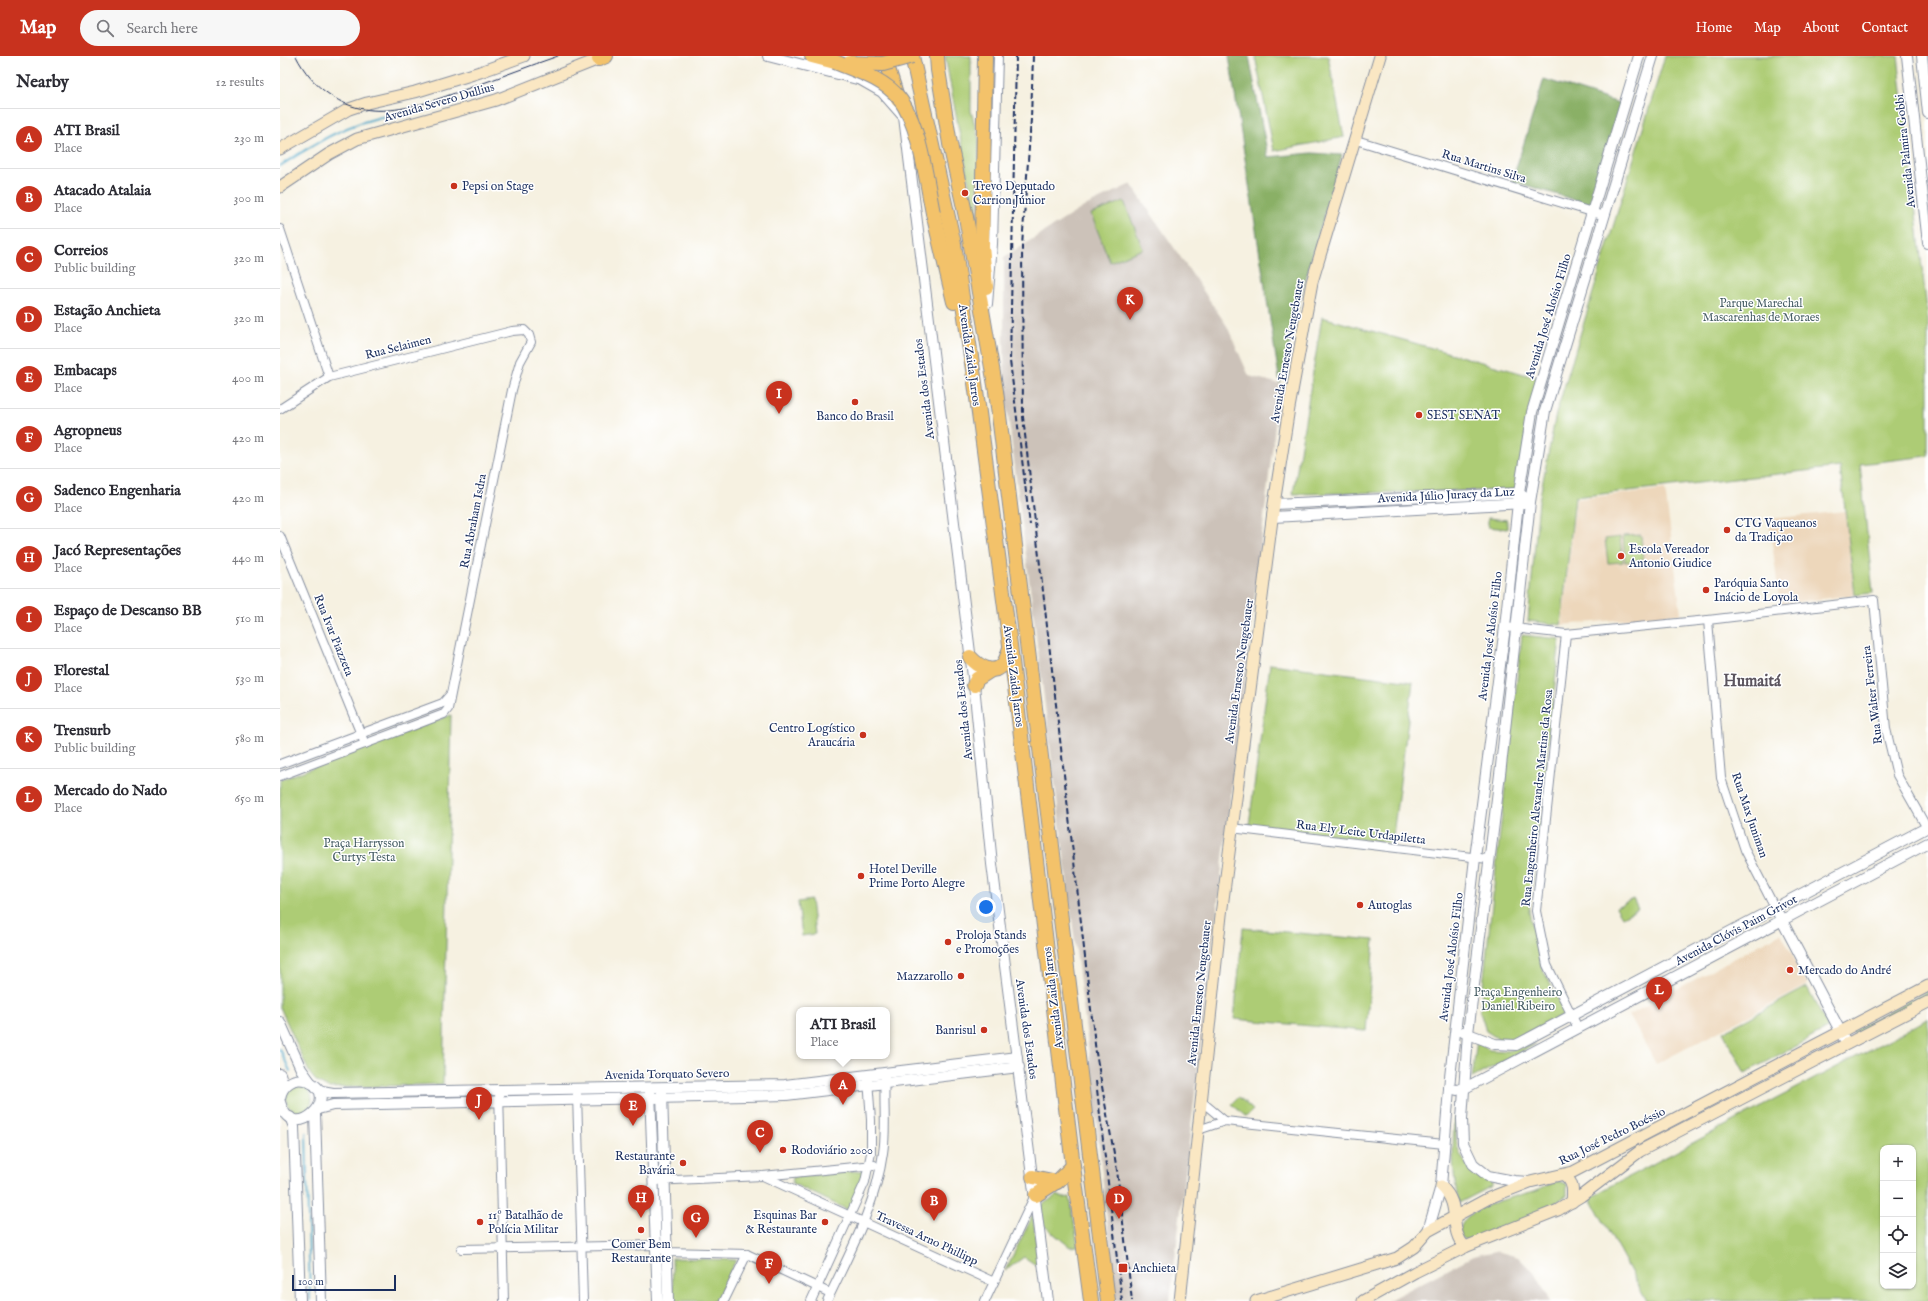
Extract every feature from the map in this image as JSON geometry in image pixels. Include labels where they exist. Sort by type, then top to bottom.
[{"type":"highway","points":[[812,56],[836,62],[868,65],[883,64],[912,56]]},
{"type":"highway","points":[[884,56],[904,117]]},
{"type":"highway","points":[[892,56],[901,86],[904,117]]},
{"type":"highway","name":"Avenida Zaida Jarros","points":[[912,56],[954,244],[975,383],[1010,645],[1073,1166],[1091,1301]]},
{"type":"highway","name":"Avenida Zaida Jarros","points":[[937,56],[950,144],[966,218],[996,391],[1108,1301]]},
{"type":"highway","points":[[985,56],[982,247],[996,391]]},
{"type":"highway","points":[[836,62],[877,81],[899,98],[912,123],[975,383]]},
{"type":"highway","points":[[974,685],[977,679],[1003,664],[1010,645]]},
{"type":"highway","points":[[970,657],[976,663],[991,670]]},
{"type":"highway","points":[[1036,1195],[1057,1182],[1073,1166]]},
{"type":"highway","points":[[1033,1176],[1057,1182]]},
{"type":"main road","name":"Avenida Severo Dullius","points":[[280,149],[319,125],[349,109],[422,90],[480,72],[524,56]]},
{"type":"main road","name":"Avenida Ernesto Neugebauer","points":[[1180,1301],[1231,828],[1272,517],[1289,408],[1312,282],[1356,140],[1380,56]]},
{"type":"main road","name":"Avenida Severo Dullius","points":[[280,187],[329,154],[357,139],[496,100],[606,57]]},
{"type":"main road","name":"Rua José Pedro Boéssio","points":[[1256,1301],[1397,1258],[1414,1247],[1428,1231],[1455,1215],[1501,1192],[1530,1182],[1568,1174],[1928,986]]},
{"type":"main road","name":"Rua José Pedro Boéssio","points":[[1363,1301],[1415,1272],[1465,1248],[1558,1210],[1591,1189],[1640,1151],[1928,1002]]},
{"type":"main road","points":[[1568,1174],[1579,1184],[1591,1189]]},
{"type":"main road","points":[[1568,1174],[1568,1178],[1573,1187],[1572,1202]]},
{"type":"main road","points":[[1440,1186],[1448,1193],[1452,1200],[1457,1235],[1465,1248]]},
{"type":"street","points":[[768,56],[861,80],[882,92],[904,117]]},
{"type":"street","points":[[988,304],[993,244],[998,56]]},
{"type":"street","name":"Avenida José Aloísio Filho","points":[[1428,1231],[1440,1186],[1449,1088],[1475,858],[1505,627],[1519,493],[1532,412],[1639,56]]},
{"type":"street","name":"Avenida José Aloísio Filho","points":[[1530,1182],[1488,1176],[1473,1164],[1463,1143],[1462,1119],[1468,1032],[1517,628],[1530,502],[1545,411],[1653,56]]},
{"type":"street","name":"Avenida Palmira Gobbi","points":[[1908,56],[1928,243]]},
{"type":"street","points":[[1922,56],[1928,113]]},
{"type":"street","name":"Avenida dos Estados","points":[[904,117],[974,685],[992,864],[1036,1195],[1048,1301]]},
{"type":"street","name":"Rua Martins Silva","points":[[1356,140],[1605,216]]},
{"type":"street","points":[[280,229],[329,377]]},
{"type":"street","name":"Rua Selaimen","points":[[280,409],[329,377],[512,331],[524,330],[529,335]]},
{"type":"street","name":"Rua Abraham Isdra","points":[[365,744],[444,714],[448,709],[512,390],[520,362],[531,342],[529,335]]},
{"type":"street","name":"Avenida Júlio Juracy da Luz","points":[[1274,504],[1519,493],[1530,502]]},
{"type":"street","name":"Avenida Júlio Juracy da Luz","points":[[1272,517],[1518,505],[1530,502]]},
{"type":"street","name":"Rua Ivar Piazzeta","points":[[280,536],[365,744]]},
{"type":"street","name":"Rua Walter Ferreira","points":[[1708,620],[1874,600],[1886,729],[1897,775],[1927,828]]},
{"type":"street","points":[[1505,627],[1566,634],[1708,620]]},
{"type":"street","name":"Rua Max Juniman","points":[[1708,620],[1721,778],[1745,850],[1847,1044]]},
{"type":"street","name":"Rua Engenheiro Alexandre Martins da Rosa","points":[[1566,634],[1536,911],[1547,965],[1578,1028]]},
{"type":"street","points":[[280,764],[443,702],[451,694]]},
{"type":"street","points":[[280,776],[365,744]]},
{"type":"street","name":"Rua Ely Leite Urdapiletta","points":[[1231,828],[1488,859]]},
{"type":"street","name":"Avenida Clóvis Paim Grivot","points":[[1456,1031],[1468,1032],[1495,1044],[1516,1045],[1927,828]]},
{"type":"street","name":"Avenida Clóvis Paim Grivot","points":[[1449,1088],[1457,1090],[1465,1088],[1928,843]]},
{"type":"street","points":[[280,1022],[301,1069],[313,1085],[320,1098],[317,1111],[321,1301]]},
{"type":"street","name":"Avenida Torquato Severo","points":[[283,1110],[304,1120],[317,1111],[333,1104],[578,1099],[662,1092],[727,1091],[785,1085],[868,1080],[1018,1062]]},
{"type":"street","points":[[280,1074],[282,1092]]},
{"type":"street","points":[[461,1249],[655,1245],[667,1252],[747,1254],[817,1288],[829,1297],[863,1221],[877,1184],[881,1166],[886,1118],[885,1078]]},
{"type":"street","name":"Avenida Torquato Severo","points":[[282,1092],[289,1083],[300,1080],[313,1085],[322,1091],[333,1093],[577,1089],[650,1093]]},
{"type":"street","points":[[811,1301],[865,1182],[870,1165],[871,1120],[868,1080]]},
{"type":"street","points":[[577,1089],[583,1301]]},
{"type":"street","points":[[499,1090],[504,1301]]},
{"type":"street","points":[[658,1301],[655,1245],[662,1092]]},
{"type":"street","points":[[650,1093],[658,1181],[667,1252],[668,1301]]},
{"type":"street","points":[[1201,1101],[1225,1120]]},
{"type":"street","points":[[283,1110],[294,1127],[300,1301]]},
{"type":"street","points":[[1198,1130],[1225,1120],[1444,1144]]},
{"type":"street","points":[[658,1181],[763,1176],[870,1165],[881,1166]]},
{"type":"street","name":"Travessa Arno Phillipp","points":[[763,1176],[994,1282]]},
{"type":"street","points":[[985,1301],[1036,1195]]},
{"type":"street","points":[[724,1301],[747,1254]]},
{"type":"shaded area","points":[[1131,184],[1227,326],[1249,376],[1280,384],[1170,1301],[1116,1301],[1089,1053],[1005,390],[1004,257],[1087,205]]},
{"type":"shaded area","name":"Escola Vereador Antonio Giudice","points":[[1665,489],[1681,614],[1562,625],[1576,499]]},
{"type":"shaded area","points":[[1845,511],[1854,595],[1780,604],[1769,519]]},
{"type":"shaded area","points":[[1781,933],[1808,985],[1656,1064],[1629,1015]]},
{"type":"shaded area","points":[[1496,1251],[1518,1257],[1537,1276],[1550,1301],[1387,1301],[1473,1256]]},
{"type":"green space","points":[[945,56],[971,56],[971,111],[979,140],[977,226]]},
{"type":"green space","points":[[1229,56],[1249,56],[1268,157],[1312,153],[1342,155],[1303,288],[1280,384]]},
{"type":"green space","points":[[1255,56],[1328,56],[1344,137],[1274,151]]},
{"type":"green space","name":"Parque Marechal Mascarenhas de Moraes","points":[[1665,56],[1898,56],[1928,319],[1928,456],[1860,464],[1873,593],[1855,595],[1840,467],[1575,497],[1561,625],[1528,621],[1539,501],[1556,414]]},
{"type":"green space","points":[[1544,79],[1622,104],[1592,205],[1512,181]]},
{"type":"green space","points":[[1124,201],[1143,249],[1110,262],[1091,214]]},
{"type":"green space","name":"SEST SENAT","points":[[1322,317],[1538,378],[1516,490],[1293,494]]},
{"type":"green space","points":[[1488,518],[1507,520],[1507,529],[1488,527]]},
{"type":"green space","points":[[1641,535],[1643,560],[1625,562],[1623,536]]},
{"type":"green space","points":[[1620,537],[1623,562],[1608,563],[1605,539]]},
{"type":"green space","name":"Praça Engenheiro Daniel Ribeiro","points":[[1522,635],[1560,639],[1529,912],[1542,968],[1566,1014],[1517,1039],[1500,1040],[1486,1031],[1480,1012]]},
{"type":"green space","points":[[1270,664],[1413,682],[1392,843],[1249,825]]},
{"type":"green space","name":"Praça Harrysson Curtys Testa","points":[[451,715],[443,1084],[328,1088],[317,1082],[310,1074],[280,1007],[280,780]]},
{"type":"green space","points":[[1633,899],[1638,909],[1622,917],[1616,907]]},
{"type":"green space","points":[[811,900],[815,934],[802,936],[798,902]]},
{"type":"green space","points":[[1243,928],[1374,940],[1366,1031],[1234,1019]]},
{"type":"green space","points":[[1807,987],[1829,1028],[1745,1073],[1723,1032]]},
{"type":"green space","points":[[1928,991],[1928,999],[1856,1037],[1852,1031]]},
{"type":"green space","points":[[1928,1019],[1928,1301],[1647,1301],[1590,1197]]},
{"type":"green space","points":[[1477,1040],[1489,1050],[1508,1051],[1536,1044],[1472,1078]]},
{"type":"green space","points":[[299,1086],[308,1090],[312,1099],[308,1108],[299,1112],[290,1108],[286,1099],[290,1090]]},
{"type":"green space","points":[[1239,1097],[1253,1110],[1246,1117],[1232,1104]]},
{"type":"green space","points":[[1458,1097],[1459,1106],[1456,1135],[1459,1151],[1462,1158],[1472,1170],[1485,1180],[1492,1183],[1492,1186],[1459,1203],[1453,1164],[1456,1098]]},
{"type":"green space","points":[[867,1170],[850,1211],[792,1183],[793,1177]]},
{"type":"green space","points":[[1559,1181],[1567,1184],[1567,1195],[1544,1210],[1468,1241],[1460,1236],[1460,1228],[1467,1217],[1484,1207],[1534,1191]]},
{"type":"green space","points":[[1057,1195],[1064,1198],[1070,1197],[1078,1246],[1070,1247],[1042,1224],[1040,1206]]},
{"type":"green space","points":[[1033,1215],[1039,1267],[1024,1257],[1005,1271]]},
{"type":"green space","points":[[672,1258],[736,1260],[716,1301],[673,1301]]},
{"type":"waterway","points":[[280,166],[320,141],[346,128],[391,115]]},
{"type":"waterway","points":[[280,1049],[290,1071]]},
{"type":"waterway","points":[[306,1133],[310,1301]]},
{"type":"tram line","points":[[296,56],[310,78],[330,95],[347,104],[364,109],[382,110],[400,109],[418,105],[558,56]]},
{"type":"railway","points":[[1016,56],[1010,361],[1030,525]]},
{"type":"railway","points":[[1033,56],[1031,119],[1022,246],[1023,417],[1096,1053],[1117,1170],[1132,1301]]},
{"type":"railway","points":[[1096,1081],[1122,1301]]},
{"type":"place","name":"Pepsi on Stage","points":[[454,186]]},
{"type":"place","name":"Trevo Deputado Carrion Júnior","points":[[965,193]]},
{"type":"place","name":"Trensurb","points":[[1130,320]]},
{"type":"place","name":"Banco do Brasil","points":[[855,402]]},
{"type":"place","name":"Espaço de Descanso BB","points":[[779,414]]},
{"type":"place","name":"SEST SENAT","points":[[1419,415]]},
{"type":"place","name":"CTG Vaqueanos da Tradiçao","points":[[1727,530]]},
{"type":"place","name":"Escola Vereador Antonio Giudice","points":[[1621,556]]},
{"type":"place","name":"Paróquia Santo Inácio de Loyola","points":[[1706,590]]},
{"type":"place","name":"Centro Logístico Araucária","points":[[863,735]]},
{"type":"place","name":"Hotel Deville Prime Porto Alegre","points":[[861,876]]},
{"type":"place","name":"Autoglas","points":[[1360,905]]},
{"type":"place","name":"Proloja Stands e Promoções","points":[[948,942]]},
{"type":"place","name":"Mercado do André","points":[[1790,970]]},
{"type":"place","name":"Mazzarollo","points":[[961,976]]},
{"type":"place","name":"Mercado do Nado","points":[[1659,1010]]},
{"type":"place","name":"Banrisul","points":[[984,1030]]},
{"type":"place","name":"ATI Brasil","points":[[843,1105]]},
{"type":"place","name":"Florestal","points":[[479,1120]]},
{"type":"place","name":"Embacaps","points":[[633,1126]]},
{"type":"place","name":"Rodoviário 2000","points":[[783,1150]]},
{"type":"place","name":"Correios","points":[[760,1153]]},
{"type":"place","name":"Restaurante Bavária","points":[[683,1163]]},
{"type":"place","name":"Jacó Representações","points":[[641,1218]]},
{"type":"place","name":"Estação Anchieta","points":[[1119,1219]]},
{"type":"place","name":"Atacado Atalaia","points":[[934,1221]]},
{"type":"place","name":"11º Batalhão de Polícia Militar","points":[[480,1222]]},
{"type":"place","name":"Esquinas Bar & Restaurante","points":[[825,1222]]},
{"type":"place","name":"Comer Bem Restaurante","points":[[641,1230]]},
{"type":"place","name":"Sadenco Engenharia","points":[[696,1238]]},
{"type":"place","name":"Anchieta","points":[[1123,1268]]},
{"type":"place","name":"Agropneus","points":[[769,1284]]},
{"type":"district","name":"Humaitá","points":[[1752,680]]}]
